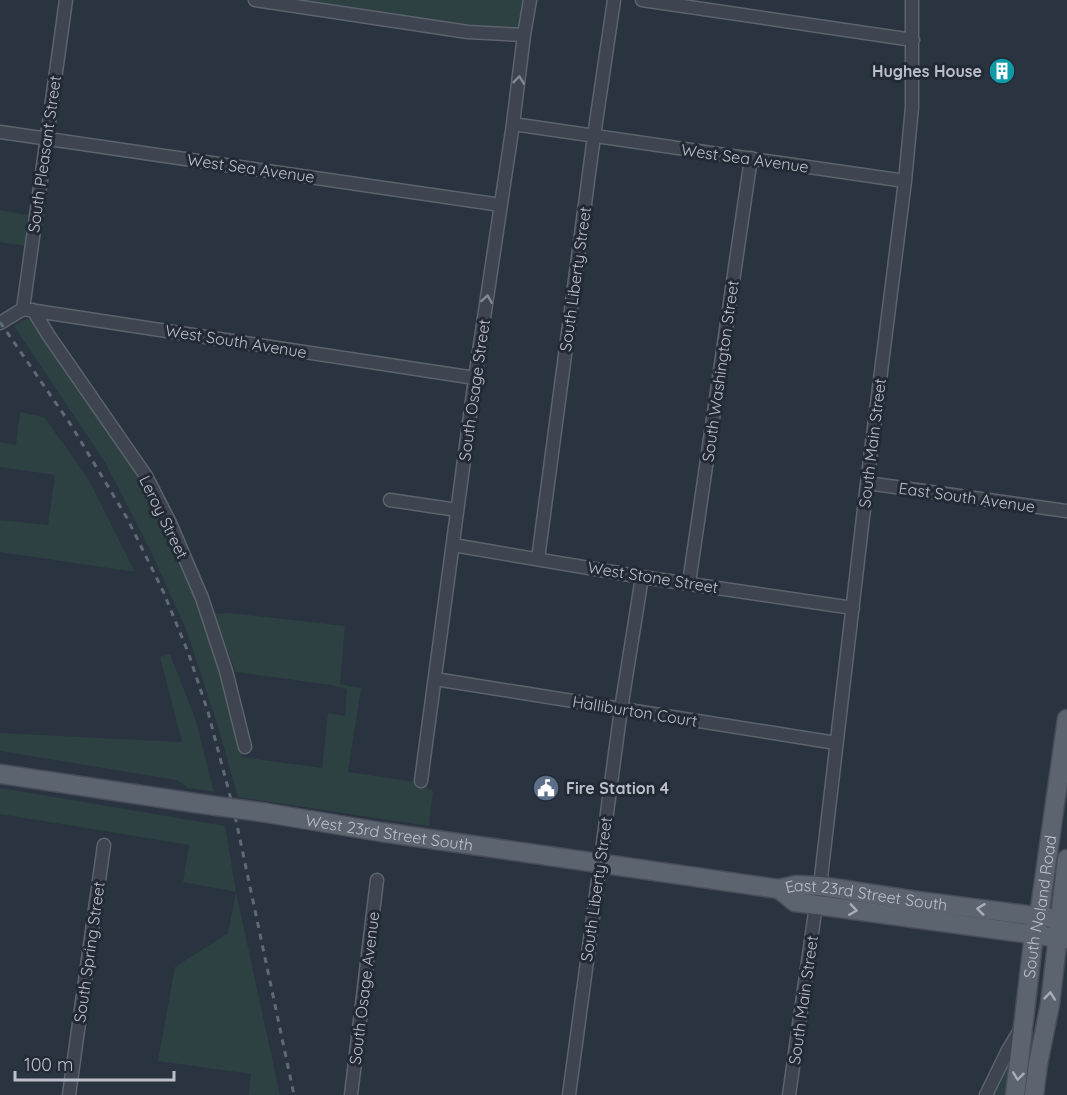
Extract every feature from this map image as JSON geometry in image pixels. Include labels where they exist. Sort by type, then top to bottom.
[{"type":"main road","name":"South Noland Road","points":[[1016,1095],[1034,934],[1039,916],[1067,719]]},
{"type":"main road","name":"West 23rd Street South","points":[[0,774],[779,889]]},
{"type":"main road","name":"South Noland Road","points":[[1034,1095],[1063,929],[1067,859]]},
{"type":"main road","name":"East 23rd Street South","points":[[779,889],[796,885],[819,886],[1039,916],[1063,929]]},
{"type":"main road","name":"East 23rd Street South","points":[[779,889],[795,902],[1034,934],[1063,929]]},
{"type":"street","name":"South Pleasant Street","points":[[28,310],[46,139],[66,0]]},
{"type":"street","points":[[255,0],[468,32],[524,35]]},
{"type":"street","name":"South Osage Street","points":[[421,782],[475,378],[530,0]]},
{"type":"street","name":"South Liberty Street","points":[[538,559],[614,0]]},
{"type":"street","points":[[642,0],[913,40]]},
{"type":"street","name":"South Main Street","points":[[819,886],[905,181],[912,107],[912,0]]},
{"type":"street","name":"West Sea Avenue","points":[[513,124],[905,181]]},
{"type":"street","name":"West Sea Avenue","points":[[0,132],[501,205]]},
{"type":"street","name":"South Washington Street","points":[[689,583],[752,158]]},
{"type":"street","points":[[0,323],[28,310]]},
{"type":"street","name":"West South Avenue","points":[[28,310],[475,378]]},
{"type":"street","name":"Leroy Street","points":[[28,310],[49,336],[146,476],[170,523],[202,598],[226,671],[245,747]]},
{"type":"street","name":"East South Avenue","points":[[867,483],[1067,512]]},
{"type":"street","points":[[390,500],[457,510]]},
{"type":"street","name":"West Stone Street","points":[[453,543],[459,546],[642,577],[853,608]]},
{"type":"street","name":"South Liberty Street","points":[[569,1095],[621,708],[642,577]]},
{"type":"street","name":"Halliburton Court","points":[[435,679],[836,743]]},
{"type":"street","name":"South Spring Street","points":[[69,1095],[104,845]]},
{"type":"street","name":"South Osage Avenue","points":[[351,1095],[377,880]]},
{"type":"street","name":"South Main Street","points":[[789,1095],[816,904]]},
{"type":"street","points":[[986,1095],[1011,1044],[1024,1024]]},
{"type":"shaded area","points":[[255,0],[530,0],[524,35]]},
{"type":"shaded area","points":[[0,210],[28,215],[25,246],[0,242]]},
{"type":"shaded area","points":[[26,319],[34,319],[137,474],[162,519],[188,580],[215,656],[242,757],[322,768],[328,713],[345,716],[347,689],[236,672],[213,614],[230,613],[345,626],[340,684],[361,688],[348,772],[416,782],[433,791],[429,826],[238,797],[217,723],[186,629],[148,546],[106,464],[14,326]]},
{"type":"shaded area","points":[[20,412],[44,417],[87,477],[135,572],[0,552],[0,520],[48,525],[55,475],[0,467],[0,442],[16,445]]},
{"type":"shaded area","points":[[170,654],[196,721],[214,792],[188,788],[177,780],[0,751],[0,733],[182,742],[160,657]]},
{"type":"shaded area","points":[[0,788],[225,826],[236,892],[183,882],[189,845],[0,814]]},
{"type":"shaded area","points":[[236,892],[280,1095],[249,1095],[251,1074],[158,1061],[175,967],[228,933]]},
{"type":"shaded area","points":[[1009,1057],[1013,1059],[1009,1095],[994,1095],[1001,1083]]},
{"type":"railway","points":[[0,322],[71,425],[127,518],[163,591],[188,652],[208,712],[234,811],[294,1095]]},
{"type":"place","name":"Hughes House","points":[[1002,71]]},
{"type":"place","name":"Fire Station 4","points":[[546,788]]}]
